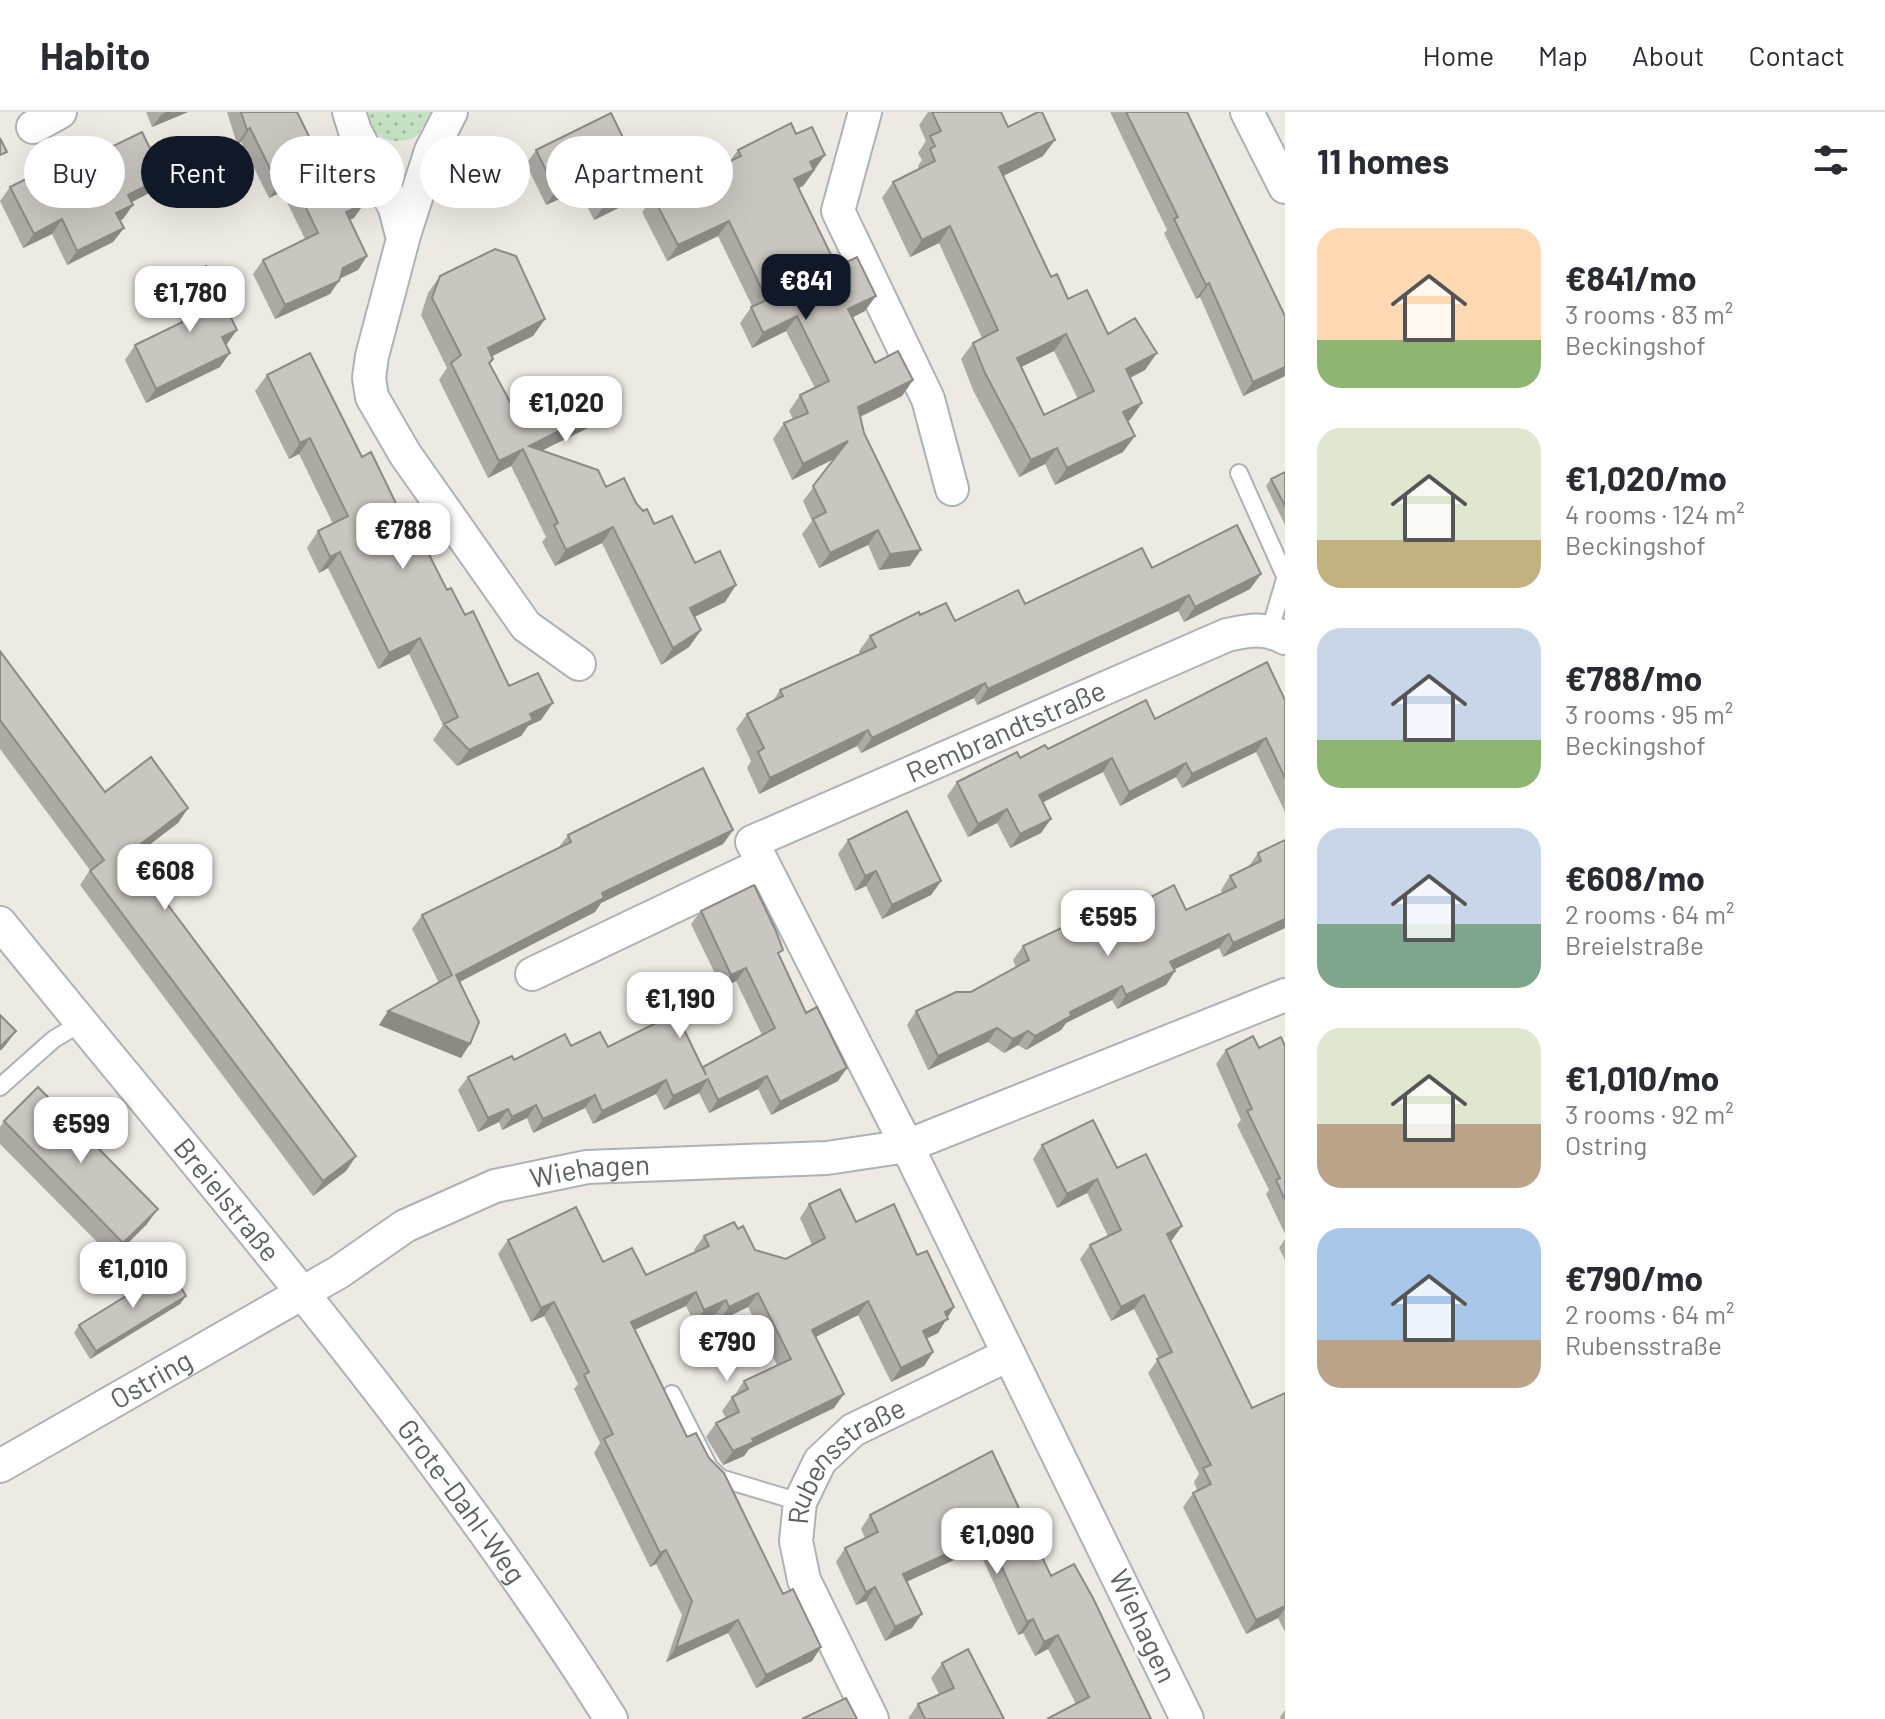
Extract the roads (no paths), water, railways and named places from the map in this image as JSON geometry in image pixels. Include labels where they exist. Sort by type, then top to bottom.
[{"type":"street","points":[[349,112],[355,131],[395,208],[403,239]]},
{"type":"street","points":[[451,112],[420,179],[403,239],[372,356],[369,378],[372,397],[405,454],[526,626],[579,664]]},
{"type":"street","points":[[865,112],[838,211],[928,399],[952,489]]},
{"type":"street","points":[[1247,112],[1281,167]]},
{"type":"street","name":"Rembrandtstraße","points":[[763,864],[752,842],[1227,635],[1253,629],[1277,634]]},
{"type":"street","points":[[532,974],[763,864],[907,1146]]},
{"type":"street","name":"Breielstraße","points":[[0,923],[301,1293]]},
{"type":"street","name":"Wiehagen","points":[[301,1293],[339,1272],[405,1226],[446,1205],[495,1186],[587,1167],[827,1158],[907,1146],[1285,995]]},
{"type":"street","name":"Wiehagen","points":[[907,1146],[1187,1719]]},
{"type":"street","name":"Ostring","points":[[0,1466],[301,1293]]},
{"type":"street","name":"Grote-Dahl-Weg","points":[[301,1293],[533,1601],[611,1719]]},
{"type":"street","name":"Rubensstraße","points":[[872,1719],[804,1580],[796,1541],[800,1502],[820,1461],[853,1430],[1008,1355]]},
{"type":"lane","points":[[1239,473],[1285,577],[1277,634]]},
{"type":"lane","points":[[0,1087],[54,1039],[81,1023]]},
{"type":"lane","points":[[672,1394],[709,1467],[720,1478],[800,1502]]}]
